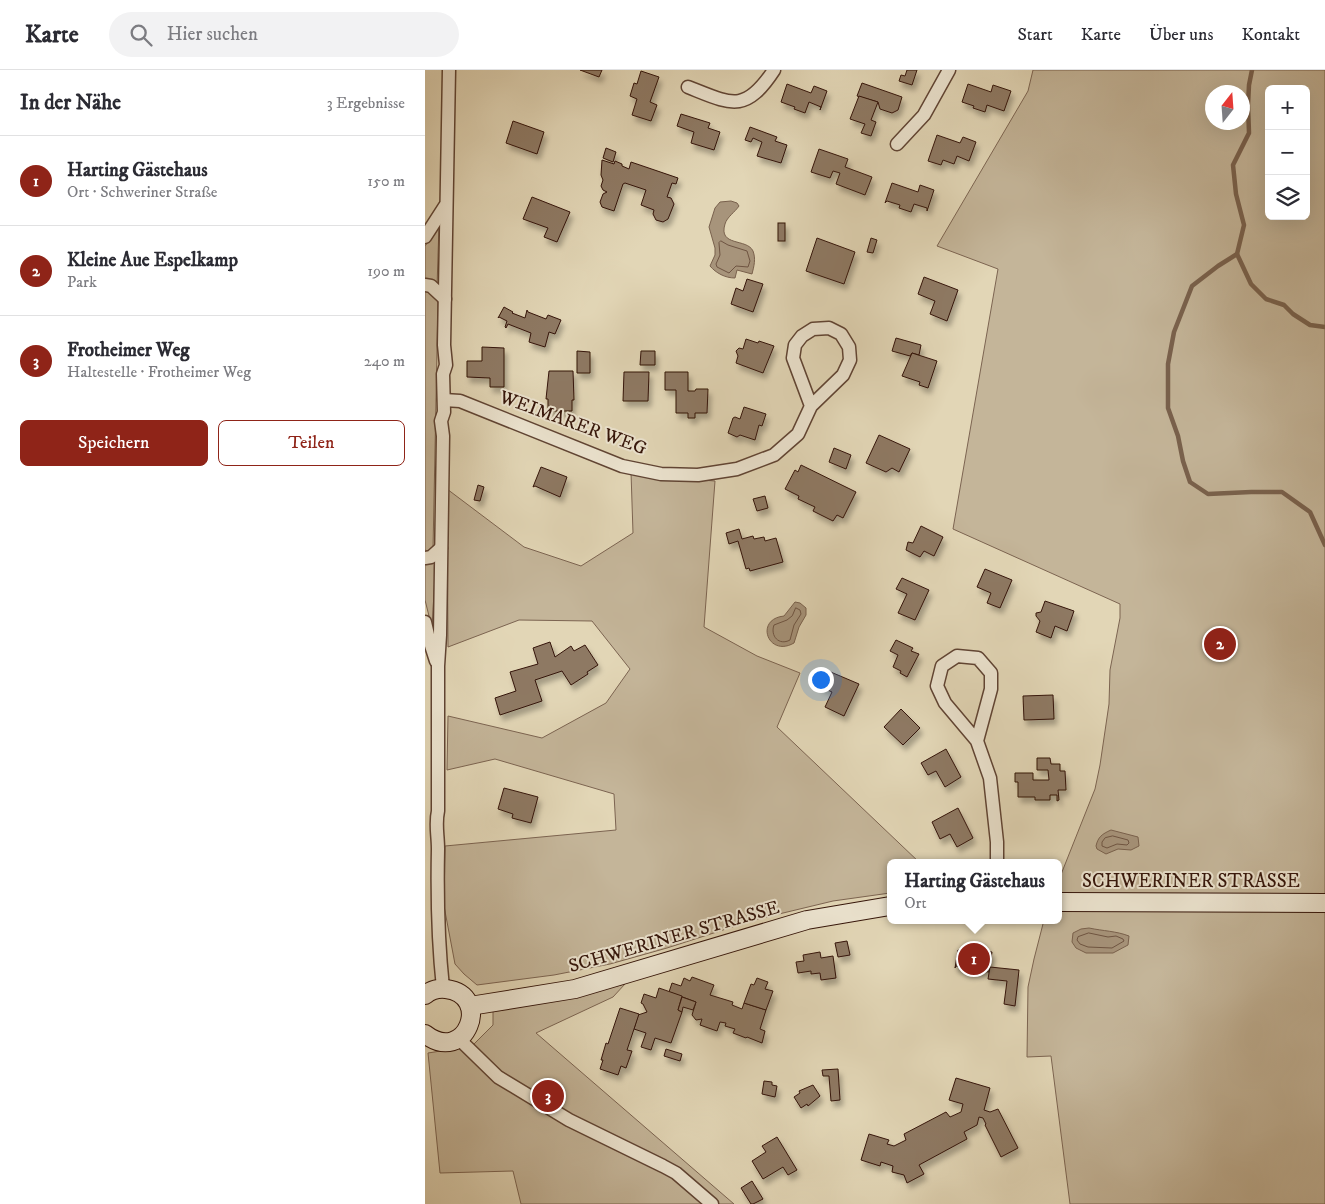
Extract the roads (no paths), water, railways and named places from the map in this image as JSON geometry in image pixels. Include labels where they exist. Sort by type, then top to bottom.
[{"type":"street","points":[[443,988],[437,924],[438,845],[435,830],[438,811],[438,666],[443,436],[441,421],[444,412],[443,374],[446,356],[444,344],[445,206],[449,70]]},
{"type":"street","points":[[688,87],[726,102],[738,102],[749,97],[763,86],[774,70]]},
{"type":"street","points":[[897,144],[924,114],[949,70]]},
{"type":"street","points":[[425,237],[445,206]]},
{"type":"street","points":[[425,285],[431,286],[445,299]]},
{"type":"street","name":"WEIMARER WEG","points":[[444,400],[460,401],[622,466],[661,474],[698,475],[737,469],[774,455],[798,434],[811,406],[843,375],[850,360],[849,347],[841,334],[829,328],[813,329],[802,336],[795,345],[793,358],[811,406]]},
{"type":"street","points":[[425,558],[431,557],[441,548]]},
{"type":"street","points":[[425,622],[438,666]]},
{"type":"street","points":[[977,741],[991,689],[991,673],[978,658],[957,656],[942,666],[937,686],[945,703],[977,741],[990,778],[997,859]]},
{"type":"street","name":"SCHWERINER STRASSE","points":[[1062,902],[1325,903]]},
{"type":"street","name":"SCHWERINER STRASSE","points":[[470,1006],[575,989],[807,920],[887,907]]},
{"type":"street","points":[[425,995],[433,990],[443,988],[459,993],[470,1006],[471,1018],[468,1030],[459,1039],[446,1043],[433,1040],[425,1034]]},
{"type":"street","points":[[459,1039],[498,1077],[569,1120],[676,1173],[712,1204]]},
{"type":"water","points":[[731,201],[739,206],[726,221],[724,231],[726,236],[750,247],[754,257],[752,274],[737,270],[735,278],[721,275],[710,266],[715,255],[715,248],[709,227],[715,208],[720,202]]},
{"type":"water","points":[[795,602],[800,603],[806,608],[806,615],[799,627],[794,643],[777,646],[771,642],[768,636],[769,624],[775,619],[784,616]]},
{"type":"water","points":[[1111,830],[1138,837],[1139,846],[1131,850],[1118,849],[1106,854],[1097,849],[1096,846],[1099,838]]},
{"type":"water","points":[[1089,928],[1129,936],[1128,945],[1113,953],[1086,953],[1076,948],[1072,942],[1073,933]]},
{"type":"waterway","points":[[1252,70],[1248,105],[1249,133],[1233,165],[1236,194],[1244,225],[1237,254],[1192,286],[1174,332],[1168,364],[1168,408],[1178,436],[1190,482],[1208,494],[1282,492],[1310,512],[1325,545]]},
{"type":"waterway","points":[[1237,254],[1251,284],[1266,299],[1284,305],[1293,314],[1310,325],[1325,327]]},
{"type":"place","name":"Kleine Aue Espelkamp","points":[[1220,644]]},
{"type":"place","name":"Harting Gästehaus","points":[[974,959]]},
{"type":"place","name":"Frotheimer Weg","points":[[548,1096]]}]
